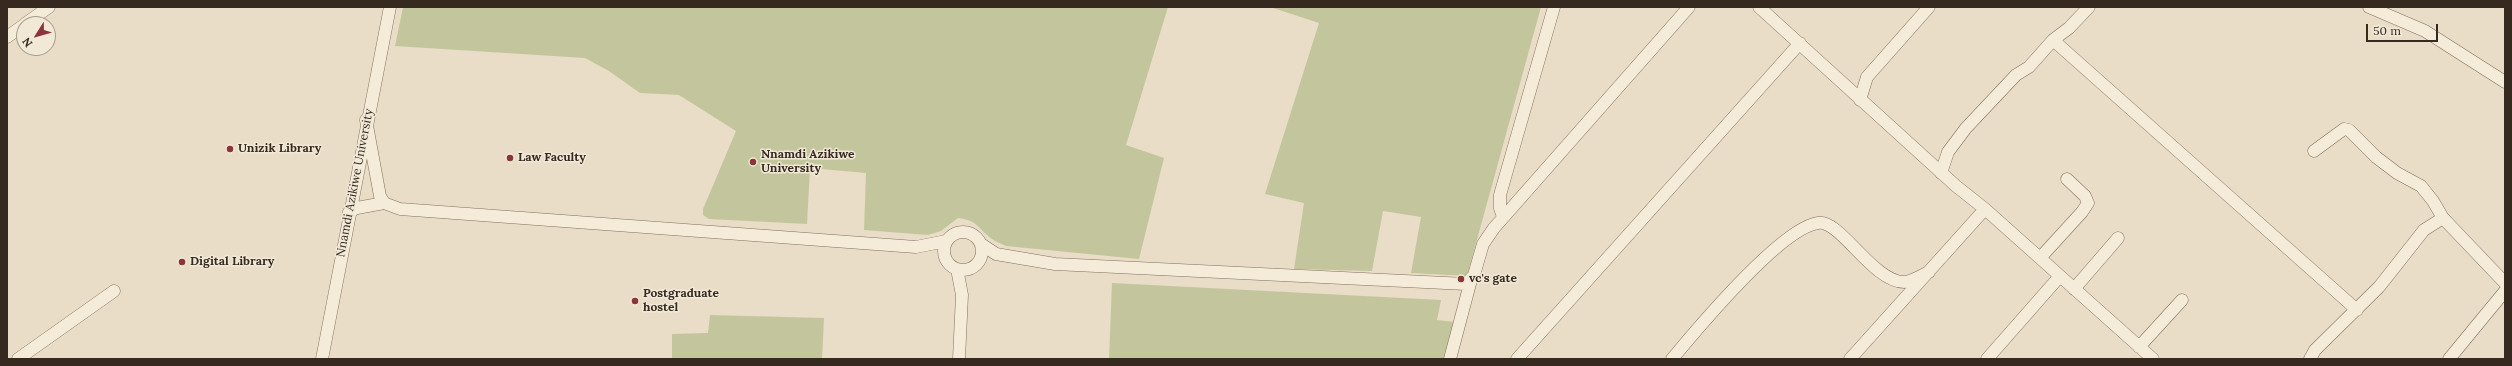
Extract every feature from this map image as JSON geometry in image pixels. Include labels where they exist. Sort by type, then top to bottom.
[{"type":"street","points":[[36,16],[49,7]]},
{"type":"street","name":"Nnamdi Azikiwe University","points":[[322,359],[366,120],[390,7]]},
{"type":"street","points":[[1503,217],[1500,208],[1500,195],[1554,7]]},
{"type":"street","points":[[1450,359],[1471,280],[1483,244],[1503,217],[1532,187],[1572,136],[1689,7]]},
{"type":"street","points":[[1759,7],[1800,43],[1860,100],[2153,359]]},
{"type":"street","points":[[1860,100],[1867,77],[1929,7]]},
{"type":"street","points":[[1941,172],[1948,152],[1966,128],[2016,75],[2030,67],[2053,40],[2070,28],[2089,7]]},
{"type":"street","points":[[2369,7],[2425,31],[2505,82]]},
{"type":"street","points":[[7,36],[16,30]]},
{"type":"street","points":[[2053,40],[2357,310]]},
{"type":"street","points":[[1517,359],[1800,43]]},
{"type":"street","points":[[366,120],[380,196],[384,203]]},
{"type":"street","points":[[2314,151],[2344,129],[2349,130],[2376,157],[2397,173],[2420,186],[2433,201],[2443,218],[2505,283]]},
{"type":"street","points":[[2040,258],[2082,212],[2088,203],[2085,196],[2067,179]]},
{"type":"street","points":[[349,212],[357,208],[384,203],[400,209],[916,247],[946,241]]},
{"type":"street","points":[[1850,359],[1985,209]]},
{"type":"street","points":[[2310,359],[2315,350],[2379,287],[2424,230],[2443,218]]},
{"type":"street","points":[[1672,359],[1720,301],[1760,263],[1788,238],[1818,222],[1826,224],[1836,231],[1891,279],[1904,282],[1929,272]]},
{"type":"street","points":[[945,258],[944,249],[946,241],[952,235],[964,232],[976,237],[981,244],[996,254],[1054,264],[1460,286],[1471,280]]},
{"type":"street","points":[[2074,288],[2118,238]]},
{"type":"street","points":[[962,295],[982,253],[981,244]]},
{"type":"street","points":[[916,247],[945,258],[957,269],[965,270],[996,254]]},
{"type":"street","points":[[957,269],[962,295],[959,359]]},
{"type":"street","points":[[1987,359],[2060,276]]},
{"type":"street","points":[[18,359],[114,291]]},
{"type":"street","points":[[2449,359],[2505,291]]},
{"type":"street","points":[[2139,347],[2182,300]]},
{"type":"green space","points":[[403,7],[1168,7],[1126,145],[1164,158],[1139,259],[1006,246],[992,239],[974,223],[958,218],[941,231],[928,235],[864,230],[866,173],[810,168],[807,224],[709,219],[703,215],[703,209],[736,131],[679,95],[640,93],[609,71],[585,58],[395,46]]},
{"type":"green space","points":[[1270,7],[1541,7],[1467,276],[1411,273],[1421,217],[1383,211],[1372,271],[1294,269],[1304,203],[1265,194],[1319,23]]},
{"type":"green space","points":[[1112,283],[1441,300],[1437,320],[1454,322],[1444,359],[1109,359]]},
{"type":"green space","points":[[710,315],[824,318],[822,359],[672,359],[672,334],[708,333]]},
{"type":"place","name":"Unizik Library","points":[[230,149]]},
{"type":"place","name":"Law Faculty","points":[[510,158]]},
{"type":"place","name":"Nnamdi Azikiwe University","points":[[753,162]]},
{"type":"place","name":"Digital Library","points":[[182,262]]},
{"type":"place","name":"vc's gate","points":[[1461,279]]},
{"type":"place","name":"Postgraduate hostel","points":[[635,301]]}]
